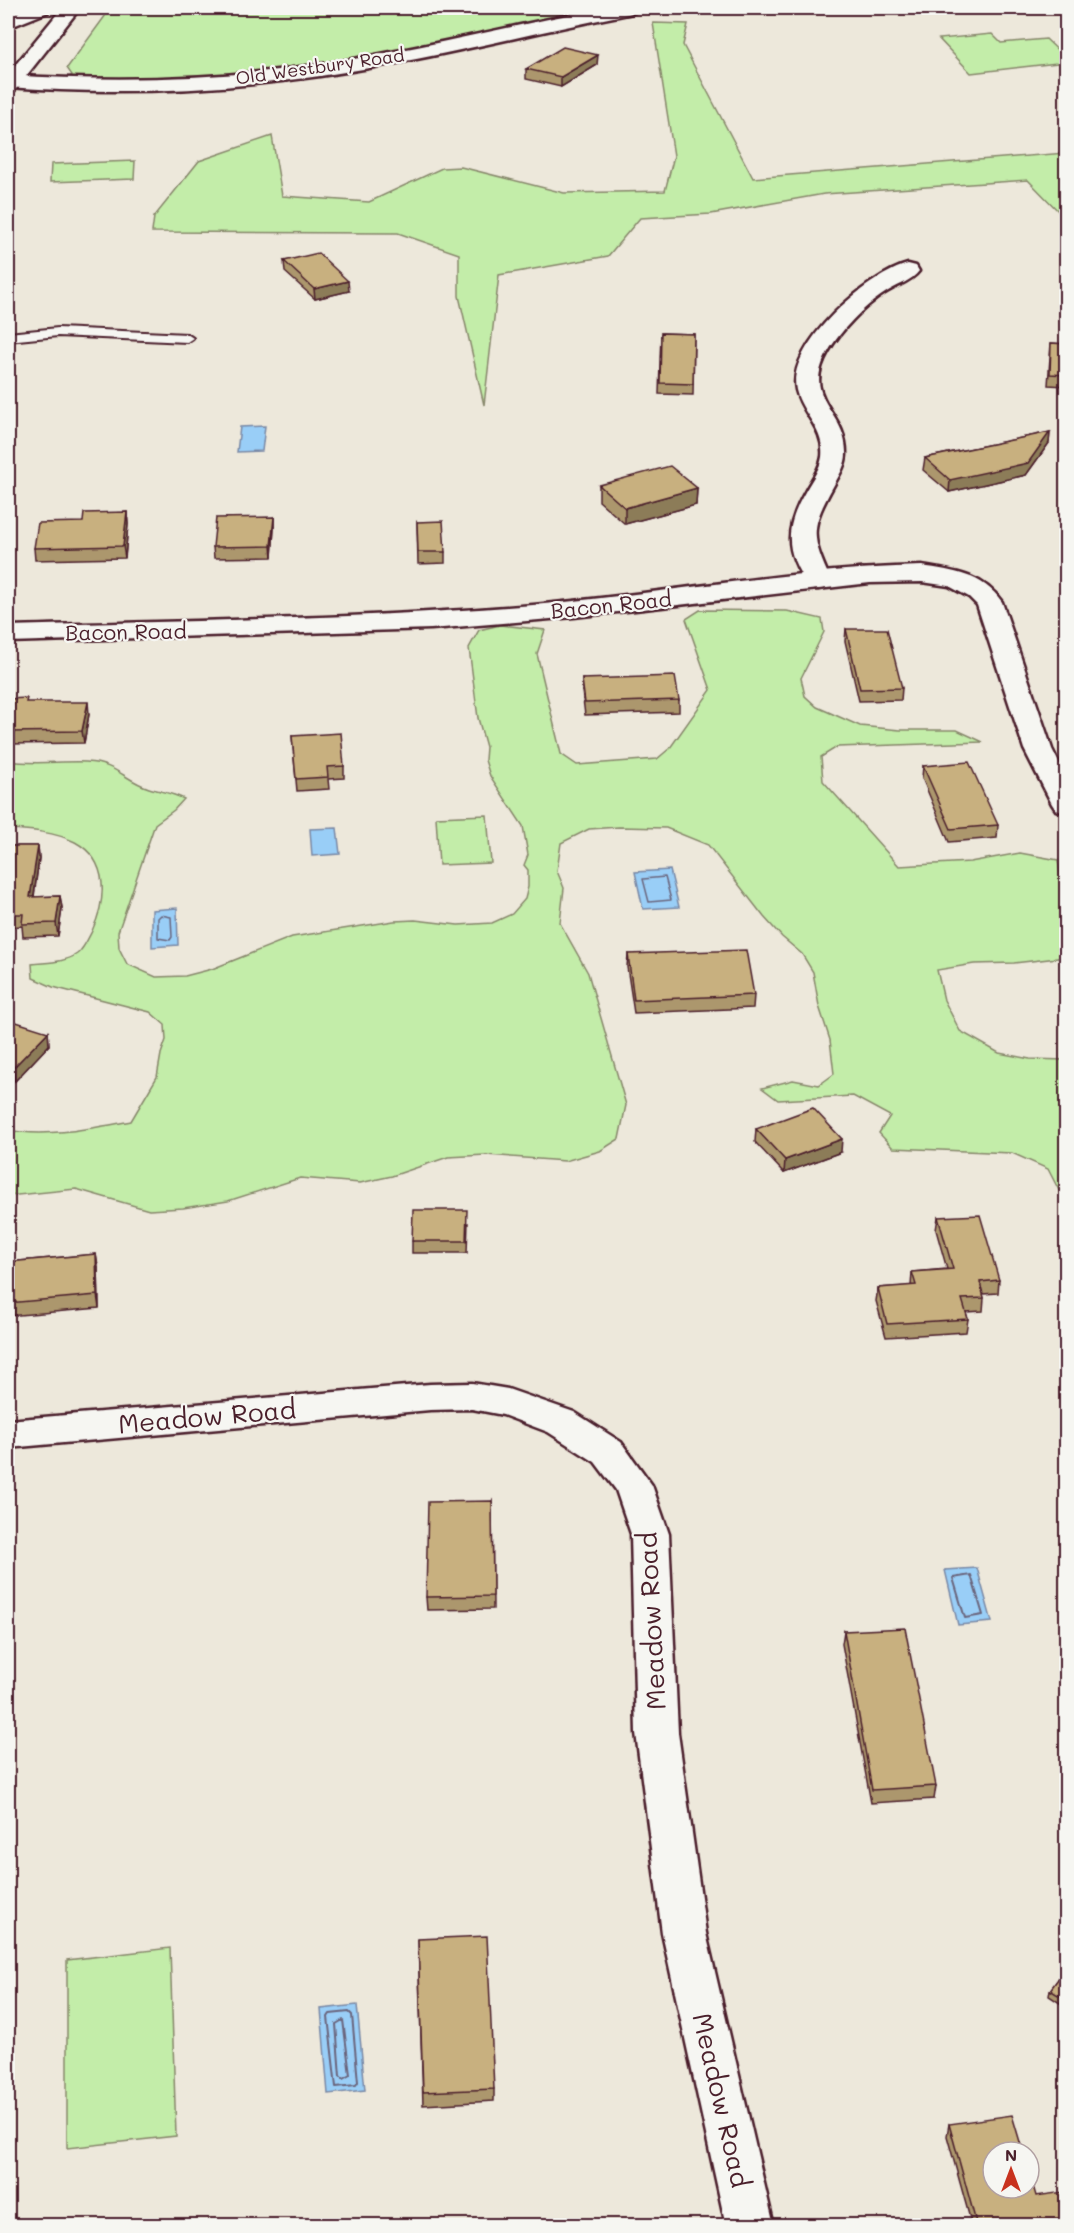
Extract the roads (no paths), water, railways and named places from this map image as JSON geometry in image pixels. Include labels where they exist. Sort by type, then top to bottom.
[{"type":"main road","points":[[8,23],[41,8]]},
{"type":"main road","points":[[9,83],[71,8]]},
{"type":"main road","name":"Old Westbury Road","points":[[9,83],[198,82],[289,74],[376,60],[628,8]]},
{"type":"main road","points":[[818,580],[801,542],[802,518],[828,474],[834,456],[832,430],[810,396],[807,389],[807,373],[820,347],[849,313],[875,289],[908,271]]},
{"type":"main road","name":"Bacon Road","points":[[8,634],[431,621],[574,609],[870,575],[922,574],[956,579],[978,591],[989,602],[994,612],[1038,749],[1066,804]]},
{"type":"main road","name":"Meadow Road","points":[[8,1434],[430,1396],[472,1396],[508,1401],[561,1422],[608,1452],[633,1485],[651,1534],[657,1733],[684,1933],[750,2226]]},
{"type":"lane","points":[[8,336],[58,332],[187,338]]},
{"type":"water","points":[[265,426],[262,451],[237,452],[240,427]]},
{"type":"water","points":[[337,828],[340,854],[312,856],[310,829]]},
{"type":"water","points":[[670,870],[679,907],[643,909],[635,872]]},
{"type":"water","points":[[177,908],[178,945],[152,947],[152,910]]},
{"type":"water","points":[[977,1568],[992,1622],[958,1625],[945,1570]]},
{"type":"water","points":[[357,2005],[365,2090],[328,2094],[321,2009]]}]
